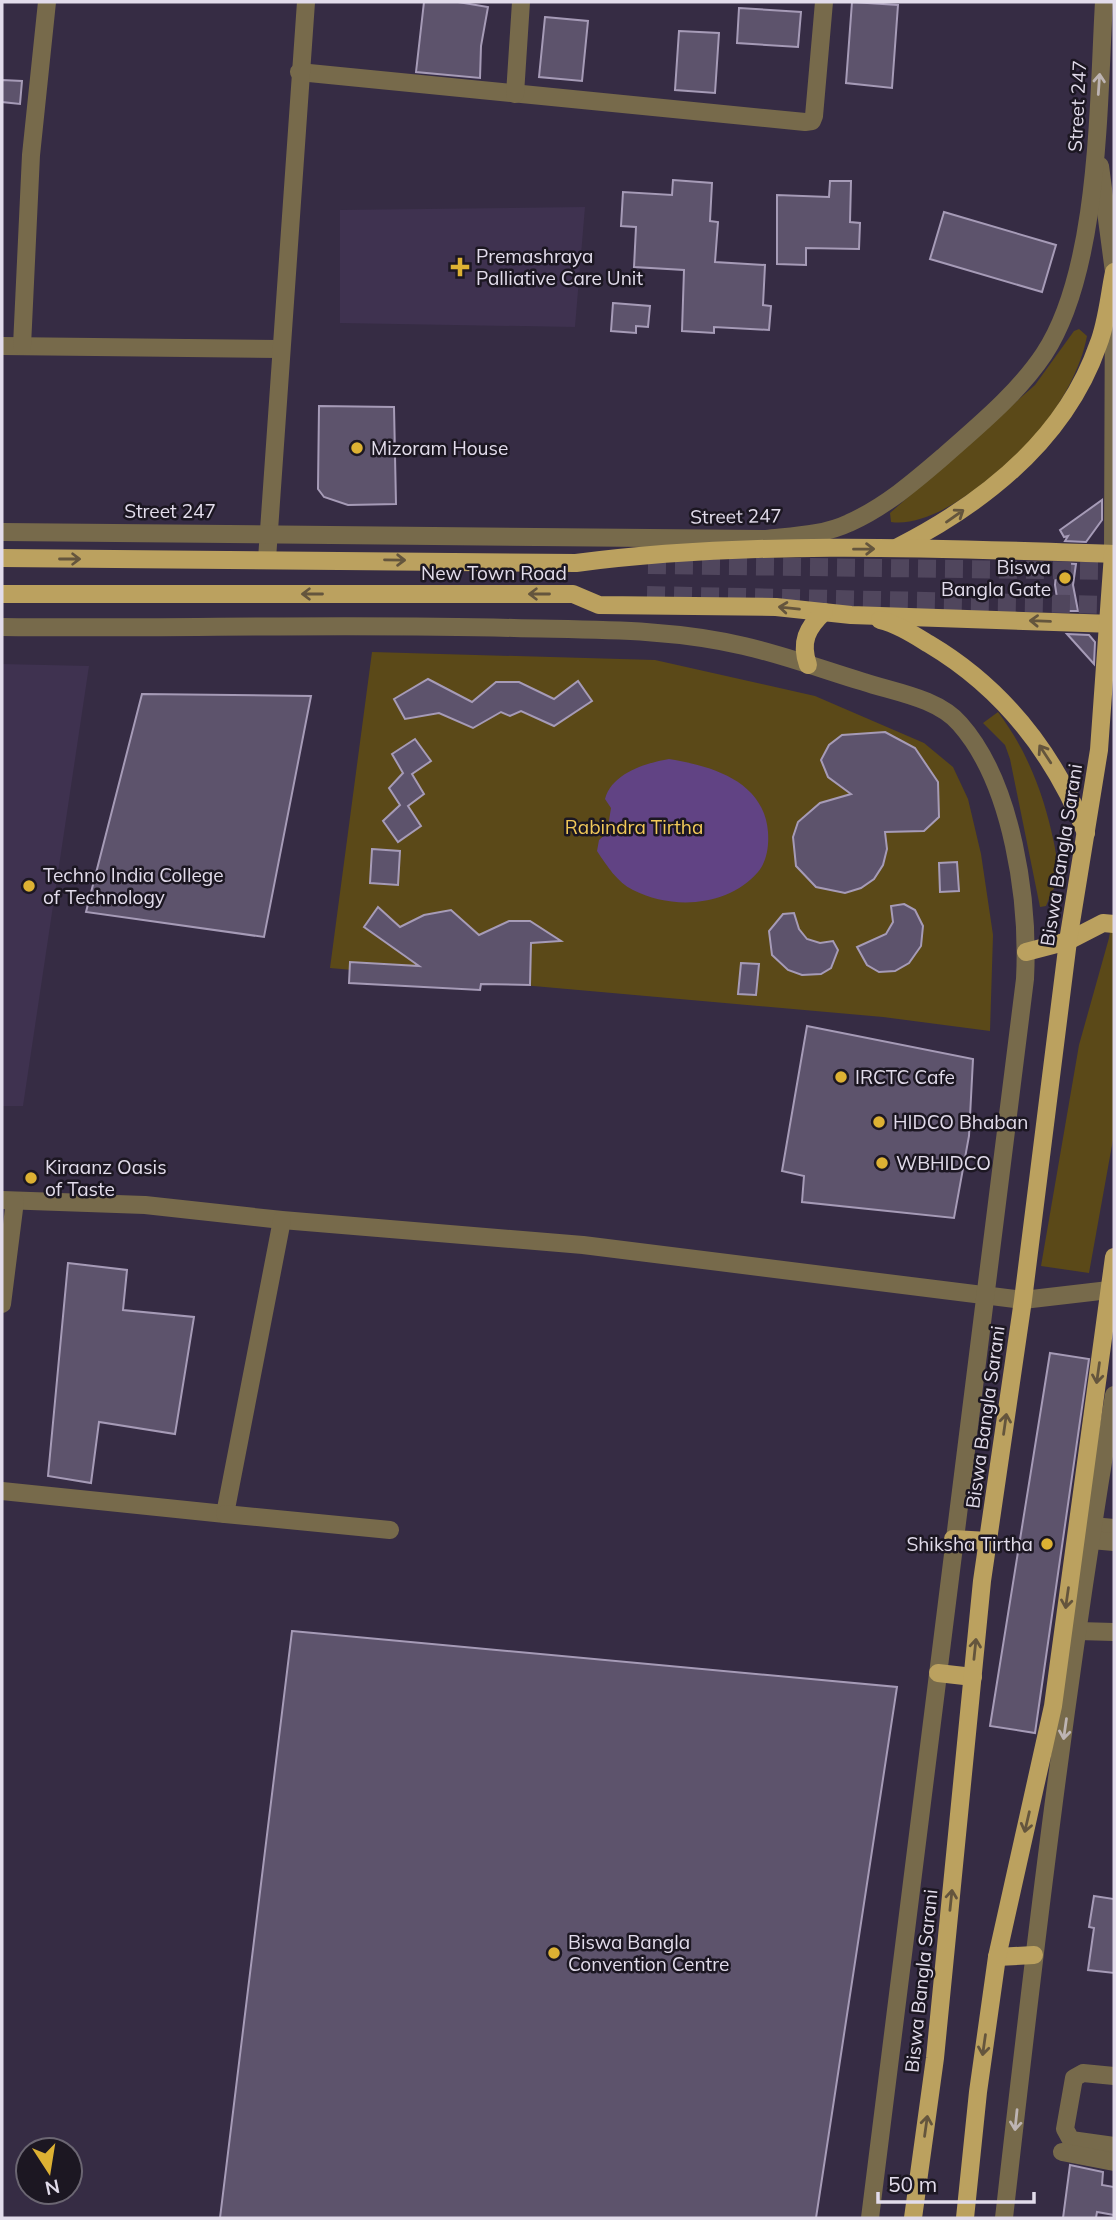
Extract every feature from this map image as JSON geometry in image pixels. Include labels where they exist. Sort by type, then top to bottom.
[{"type":"main road","points":[[895,549],[947,522],[995,488],[1037,446],[1072,398],[1098,345],[1114,272]]},
{"type":"main road","points":[[576,563],[660,552],[967,548],[1114,554]]},
{"type":"main road","name":"Biswa Bangla Sarani","points":[[914,2218],[935,2058],[988,1541],[1024,1300],[1069,941],[1099,750],[1111,624],[1114,554]]},
{"type":"main road","points":[[2,558],[648,565]]},
{"type":"main road","name":"New Town Road","points":[[2,594],[573,594],[599,605],[776,607],[851,615],[1111,624]]},
{"type":"main road","points":[[573,594],[647,595]]},
{"type":"main road","points":[[808,665],[804,640],[810,625],[824,612]]},
{"type":"main road","points":[[851,615],[885,621],[915,636],[944,653],[997,695],[1047,756],[1074,805],[1087,836]]},
{"type":"main road","points":[[1026,953],[1069,941],[1103,923],[1114,924]]},
{"type":"main road","points":[[965,2218],[978,2092],[997,1957],[1053,1706],[1112,1289],[1114,1257]]},
{"type":"main road","points":[[953,1539],[988,1541]]},
{"type":"main road","points":[[939,1672],[973,1676]]},
{"type":"main road","points":[[1053,1706],[1071,1684]]},
{"type":"main road","points":[[997,1957],[1034,1955]]},
{"type":"street","points":[[22,346],[31,155],[47,2]]},
{"type":"street","points":[[267,559],[279,349],[306,2]]},
{"type":"street","points":[[515,94],[521,2]]},
{"type":"street","points":[[299,72],[812,121],[824,2]]},
{"type":"street","name":"Street 247","points":[[2,532],[766,539],[807,535],[848,524],[902,491],[988,418],[1044,355],[1062,321],[1077,272],[1097,152],[1104,2]]},
{"type":"street","points":[[1097,152],[1114,178]]},
{"type":"street","points":[[1097,152],[1107,204],[1114,272],[1114,554]]},
{"type":"street","points":[[2,346],[279,349]]},
{"type":"street","points":[[2,628],[408,625],[659,632],[743,645],[925,701],[959,722],[990,768],[1007,816],[1018,879],[1026,953],[870,2218]]},
{"type":"street","points":[[2,1304],[9,1201],[145,1205],[282,1220],[583,1245],[1024,1300],[1112,1289]]},
{"type":"street","points":[[225,1514],[282,1220]]},
{"type":"street","points":[[1004,2218],[1034,1955],[1092,1533],[1109,1457],[1114,1395]]},
{"type":"street","points":[[2,1491],[390,1530]]},
{"type":"street","points":[[1092,1533],[1114,1528]]},
{"type":"street","points":[[1092,1533],[1114,1542]]},
{"type":"street","points":[[1078,1631],[1114,1632]]},
{"type":"street","points":[[1114,2076],[1083,2073],[1074,2078],[1065,2129],[1070,2140],[1114,2146]]},
{"type":"street","points":[[1062,2152],[1114,2162]]},
{"type":"shaded area","name":"Premashraya Palliative Care Unit","points":[[585,207],[575,327],[340,323],[340,210]]},
{"type":"shaded area","name":"Techno India College of Technology","points":[[2,664],[89,666],[23,1106],[2,1106]]},
{"type":"shaded area","points":[[669,759],[718,772],[746,788],[757,800],[768,832],[767,853],[758,872],[746,884],[716,898],[699,902],[665,901],[633,890],[622,883],[597,851],[599,840],[607,833],[611,808],[605,799],[615,782],[640,767]]},
{"type":"green space","points":[[1079,329],[1087,336],[1070,384],[1042,427],[1013,458],[953,504],[931,515],[910,521],[891,522],[890,513],[1035,385],[1074,331]]},
{"type":"green space","name":"Rabindra Tirtha","points":[[372,652],[655,660],[815,696],[924,743],[953,767],[968,799],[981,854],[993,935],[990,1031],[883,1017],[330,968]]},
{"type":"green space","points":[[998,712],[1026,758],[1050,825],[1058,872],[1046,906],[1040,907],[1010,759],[1005,745],[983,723]]},
{"type":"green space","points":[[1114,907],[1114,1134],[1089,1273],[1041,1266],[1079,1045],[1109,938]]},
{"type":"building","points":[[424,2],[458,2],[488,7],[481,46],[480,78],[416,72]]},
{"type":"building","points":[[852,2],[898,5],[892,88],[846,83]]},
{"type":"building","points":[[739,8],[801,12],[798,47],[737,43]]},
{"type":"building","points":[[545,17],[588,21],[582,81],[539,77]]},
{"type":"building","points":[[679,31],[719,33],[715,93],[675,90]]},
{"type":"building","points":[[2,80],[22,81],[20,104],[2,102]]},
{"type":"building","points":[[673,180],[712,183],[710,221],[718,222],[715,262],[765,265],[763,305],[771,306],[769,330],[714,327],[714,333],[682,331],[684,270],[634,267],[636,227],[621,226],[623,192],[672,195]]},
{"type":"building","points":[[830,181],[851,181],[850,222],[860,223],[859,249],[806,248],[806,265],[777,264],[777,195],[829,197]]},
{"type":"building","points":[[944,212],[1056,245],[1042,292],[930,259]]},
{"type":"building","points":[[613,303],[650,306],[648,327],[636,326],[636,333],[611,331]]},
{"type":"building","name":"Mizoram House","points":[[319,406],[394,407],[396,504],[348,505],[324,497],[318,489]]},
{"type":"building","points":[[1102,500],[1102,520],[1086,542],[1065,541],[1068,536],[1064,537],[1060,530]]},
{"type":"building","points":[[1057,563],[1076,564],[1073,585],[1078,611],[1059,611],[1055,585]]},
{"type":"building","points":[[1067,634],[1089,635],[1095,642],[1094,664]]},
{"type":"building","points":[[428,679],[472,702],[496,682],[519,682],[554,699],[578,681],[592,701],[554,726],[521,711],[510,716],[501,712],[473,728],[439,713],[405,719],[394,699]]},
{"type":"building","points":[[142,694],[311,696],[264,937],[86,912]]},
{"type":"building","points":[[885,732],[915,748],[938,782],[939,817],[924,831],[885,832],[887,849],[883,865],[874,879],[861,888],[845,893],[816,887],[796,866],[793,837],[798,822],[820,803],[851,794],[828,777],[821,760],[829,745],[842,735]]},
{"type":"building","points":[[415,739],[431,761],[412,774],[424,794],[408,806],[421,826],[398,842],[383,821],[400,805],[389,788],[403,773],[392,754]]},
{"type":"building","points":[[372,849],[400,851],[398,885],[370,883]]},
{"type":"building","points":[[957,862],[959,891],[940,892],[939,863]]},
{"type":"building","points":[[904,904],[915,910],[923,926],[921,946],[909,963],[895,971],[879,972],[867,965],[857,947],[886,934],[893,922],[891,906]]},
{"type":"building","points":[[378,907],[400,927],[424,915],[451,910],[479,935],[509,921],[530,921],[561,941],[531,943],[530,985],[481,984],[480,990],[349,983],[350,962],[419,966],[364,927]]},
{"type":"building","points":[[794,913],[799,929],[807,939],[820,943],[833,941],[838,950],[831,968],[821,974],[802,975],[788,970],[772,955],[769,931],[783,914]]},
{"type":"building","points":[[741,963],[759,964],[756,995],[738,994]]},
{"type":"building","name":"HIDCO Bhaban","points":[[807,1026],[973,1059],[969,1136],[954,1218],[802,1202],[804,1176],[782,1171]]},
{"type":"building","points":[[68,1263],[127,1270],[123,1310],[194,1317],[175,1434],[99,1422],[91,1483],[48,1476]]},
{"type":"building","name":"Shiksha Tirtha","points":[[1050,1353],[1089,1359],[1035,1733],[990,1726]]},
{"type":"building","name":"Biswa Bangla Convention Centre","points":[[292,1631],[897,1687],[816,2218],[220,2218]]},
{"type":"building","points":[[1094,1896],[1114,1899],[1114,1973],[1088,1970],[1094,1928],[1089,1927]]},
{"type":"building","points":[[1070,2165],[1103,2172],[1102,2185],[1114,2187],[1114,2215],[1097,2212],[1096,2218],[1063,2218]]},
{"type":"tunnel","points":[[648,565],[1114,571]]},
{"type":"tunnel","points":[[647,595],[1114,605]]},
{"type":"place","name":"Premashraya Palliative Care Unit","points":[[460,267]]},
{"type":"place","name":"Mizoram House","points":[[357,448]]},
{"type":"place","name":"Biswa Bangla Gate","points":[[1065,578]]},
{"type":"place","name":"Techno India College of Technology","points":[[29,886]]},
{"type":"place","name":"IRCTC Cafe","points":[[841,1077]]},
{"type":"place","name":"HIDCO Bhaban","points":[[879,1122]]},
{"type":"place","name":"WBHIDCO","points":[[882,1163]]},
{"type":"place","name":"Kiraanz Oasis of Taste","points":[[31,1178]]},
{"type":"place","name":"Shiksha Tirtha","points":[[1047,1544]]},
{"type":"place","name":"Biswa Bangla Convention Centre","points":[[554,1953]]}]
